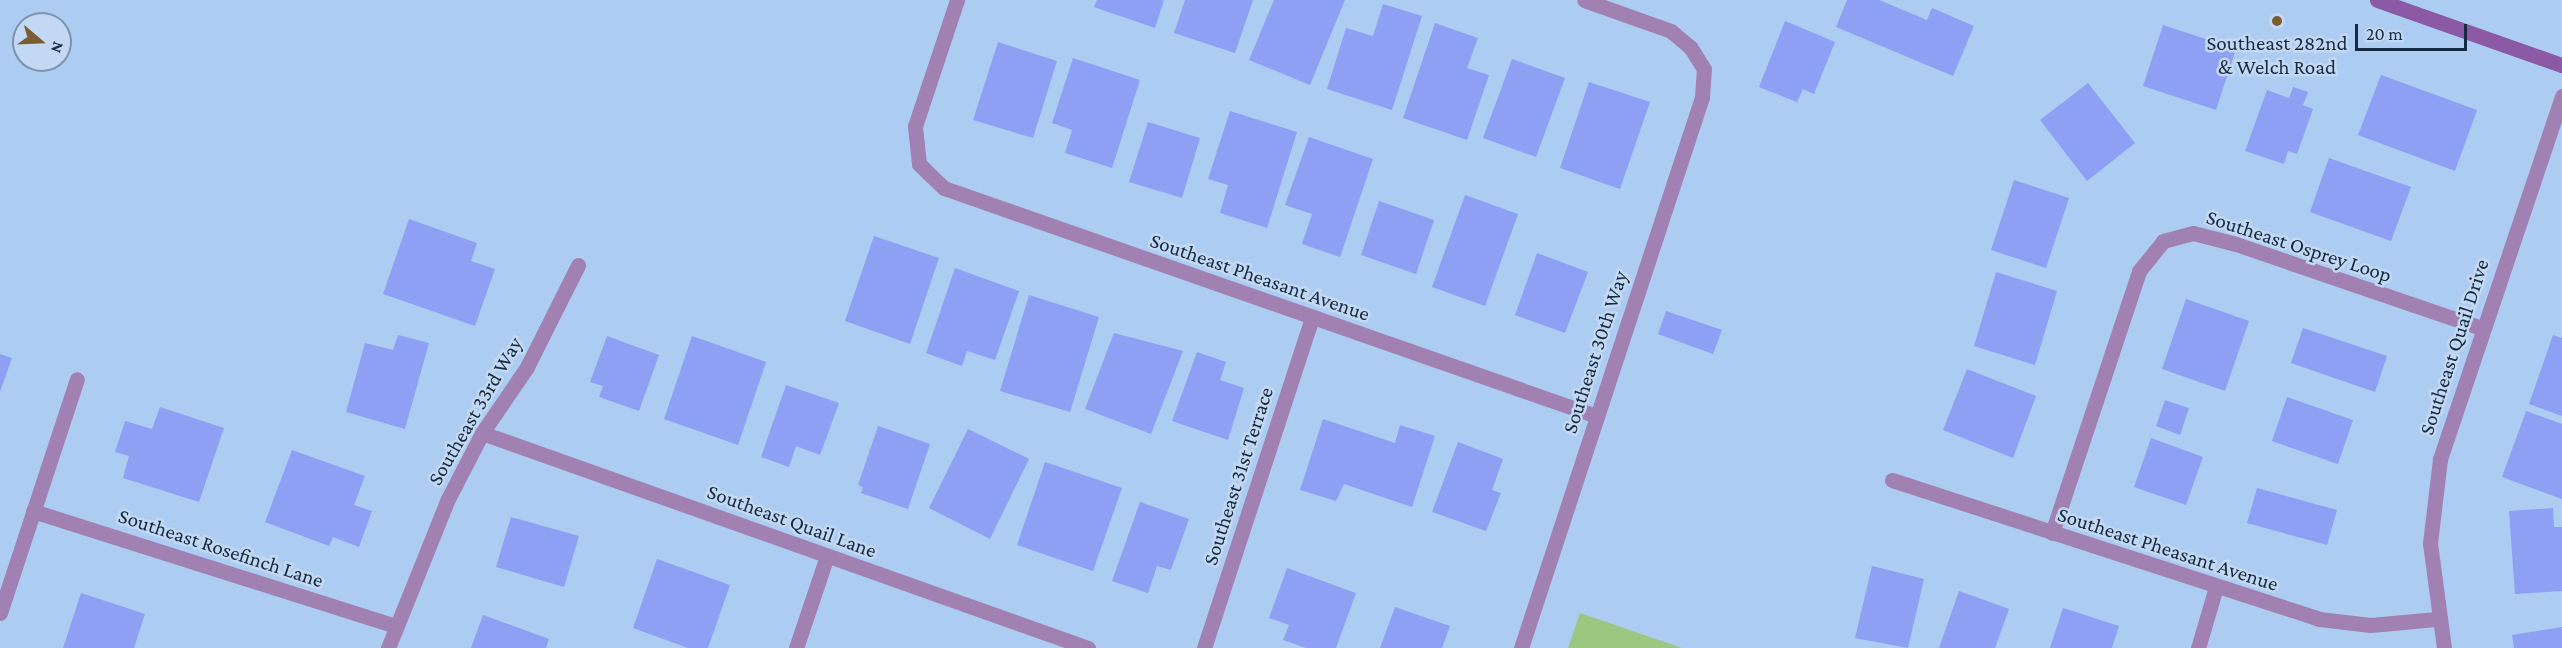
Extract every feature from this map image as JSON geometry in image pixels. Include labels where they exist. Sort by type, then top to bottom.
[{"type":"main road","points":[[2377,0],[2562,65]]},
{"type":"street","name":"Southeast Pheasant Avenue","points":[[957,0],[915,126],[919,164],[944,188],[1596,416]]},
{"type":"street","name":"Southeast 30th Way","points":[[1521,648],[1702,97],[1704,69],[1671,31],[1584,0]]},
{"type":"street","name":"Southeast Quail Drive","points":[[2444,648],[2436,619],[2430,543],[2440,459],[2481,328],[2562,96]]},
{"type":"street","name":"Southeast Osprey Loop","points":[[2052,533],[2139,271],[2163,242],[2193,233],[2236,244],[2481,328]]},
{"type":"street","name":"Southeast 33rd Way","points":[[388,648],[448,499],[482,433],[526,367],[578,265]]},
{"type":"street","name":"Southeast 31st Terrace","points":[[1204,648],[1312,317]]},
{"type":"street","points":[[0,613],[77,379]]},
{"type":"street","name":"Southeast Quail Lane","points":[[482,433],[1088,648]]},
{"type":"street","name":"Southeast Pheasant Avenue","points":[[1892,480],[2319,619],[2371,625],[2436,619]]},
{"type":"street","name":"Southeast Rosefinch Lane","points":[[33,511],[395,626]]},
{"type":"street","points":[[796,648],[827,556]]},
{"type":"street","points":[[2198,648],[2216,587]]},
{"type":"green space","points":[[1580,613],[1682,648],[1568,648]]},
{"type":"building","points":[[1097,0],[1164,0],[1155,28],[1094,7]]},
{"type":"building","points":[[1185,0],[1253,0],[1235,53],[1174,33]]},
{"type":"building","points":[[1274,0],[1345,0],[1310,85],[1249,60]]},
{"type":"building","points":[[1847,0],[1879,0],[1927,20],[1932,8],[1974,26],[1953,76],[1836,27]]},
{"type":"building","points":[[1383,4],[1422,16],[1392,110],[1327,89],[1346,28],[1373,36]]},
{"type":"building","points":[[1785,21],[1835,42],[1814,94],[1803,89],[1797,102],[1759,87]]},
{"type":"building","points":[[1435,23],[1478,38],[1467,68],[1489,75],[1467,140],[1403,118]]},
{"type":"building","points":[[2163,25],[2236,49],[2216,110],[2143,86]]},
{"type":"building","points":[[998,42],[1057,61],[1033,138],[973,120]]},
{"type":"building","points":[[1073,58],[1140,80],[1112,168],[1065,153],[1072,130],[1052,123]]},
{"type":"building","points":[[1512,59],[1565,78],[1536,157],[1483,138]]},
{"type":"building","points":[[2381,75],[2477,110],[2455,171],[2358,135]]},
{"type":"building","points":[[1589,82],[1650,102],[1620,189],[1560,168]]},
{"type":"building","points":[[2088,83],[2135,143],[2087,181],[2040,120]]},
{"type":"building","points":[[2293,87],[2308,92],[2303,105],[2313,109],[2297,154],[2288,151],[2284,164],[2245,151],[2267,90],[2289,98]]},
{"type":"building","points":[[1230,111],[1297,132],[1267,228],[1220,213],[1228,185],[1208,179]]},
{"type":"building","points":[[1148,122],[1200,138],[1182,198],[1129,182]]},
{"type":"building","points":[[1309,137],[1373,159],[1340,257],[1302,244],[1312,214],[1285,205]]},
{"type":"building","points":[[2329,158],[2411,187],[2391,241],[2310,212]]},
{"type":"building","points":[[2014,180],[2069,198],[2046,268],[1991,250]]},
{"type":"building","points":[[1465,195],[1518,214],[1485,306],[1432,287]]},
{"type":"building","points":[[1379,201],[1434,220],[1416,274],[1361,255]]},
{"type":"building","points":[[409,219],[477,243],[471,261],[495,269],[475,326],[383,294]]},
{"type":"building","points":[[874,236],[939,258],[910,344],[845,321]]},
{"type":"building","points":[[1537,253],[1588,272],[1565,333],[1515,315]]},
{"type":"building","points":[[955,268],[1019,291],[995,360],[967,351],[962,366],[926,353]]},
{"type":"building","points":[[1996,272],[2057,291],[2035,365],[1974,346]]},
{"type":"building","points":[[1029,295],[1099,317],[1070,412],[1000,391]]},
{"type":"building","points":[[2186,299],[2249,321],[2225,391],[2162,369]]},
{"type":"building","points":[[1666,311],[1722,330],[1713,354],[1658,334]]},
{"type":"building","points":[[2303,328],[2387,356],[2375,392],[2291,363]]},
{"type":"building","points":[[1114,333],[1183,351],[1151,434],[1085,409]]},
{"type":"building","points":[[398,335],[429,343],[405,429],[346,412],[365,343],[393,350]]},
{"type":"building","points":[[2553,335],[2562,338],[2562,416],[2529,404]]},
{"type":"building","points":[[607,336],[659,355],[639,411],[599,397],[603,386],[590,382]]},
{"type":"building","points":[[692,336],[766,362],[738,445],[664,419]]},
{"type":"building","points":[[1197,352],[1226,362],[1220,380],[1244,388],[1228,440],[1172,421]]},
{"type":"building","points":[[0,354],[12,358],[0,392]]},
{"type":"building","points":[[1967,369],[2036,396],[2013,458],[1943,430]]},
{"type":"building","points":[[786,385],[839,403],[820,455],[796,446],[789,467],[761,457]]},
{"type":"building","points":[[2287,397],[2353,420],[2338,464],[2272,441]]},
{"type":"building","points":[[2165,400],[2189,408],[2180,435],[2156,426]]},
{"type":"building","points":[[160,407],[224,428],[199,502],[123,478],[129,456],[115,452],[125,421],[152,429]]},
{"type":"building","points":[[2526,411],[2562,424],[2562,499],[2502,477]]},
{"type":"building","points":[[1323,419],[1395,443],[1400,425],[1435,436],[1412,507],[1344,484],[1336,501],[1300,490]]},
{"type":"building","points":[[878,426],[930,444],[908,509],[861,493],[863,487],[858,485]]},
{"type":"building","points":[[968,429],[1029,459],[990,539],[929,508]]},
{"type":"building","points":[[2151,438],[2203,457],[2186,505],[2134,487]]},
{"type":"building","points":[[1458,442],[1503,459],[1492,490],[1501,493],[1486,531],[1432,512]]},
{"type":"building","points":[[292,450],[365,476],[354,505],[372,511],[359,547],[333,537],[329,546],[265,522]]},
{"type":"building","points":[[1045,462],[1122,488],[1093,571],[1017,545]]},
{"type":"building","points":[[2257,488],[2337,510],[2327,545],[2247,523]]},
{"type":"building","points":[[1140,502],[1189,519],[1171,570],[1157,566],[1148,593],[1112,581]]},
{"type":"building","points":[[2553,508],[2554,527],[2562,527],[2562,591],[2515,594],[2509,511]]},
{"type":"building","points":[[511,517],[579,536],[564,587],[496,567]]},
{"type":"building","points":[[657,559],[730,585],[708,648],[688,648],[633,628]]},
{"type":"building","points":[[1872,566],[1924,579],[1908,648],[1855,638]]},
{"type":"building","points":[[1287,568],[1356,593],[1336,648],[1306,648],[1283,640],[1289,625],[1269,618]]},
{"type":"building","points":[[1959,591],[2009,609],[1995,648],[1939,648]]},
{"type":"building","points":[[81,593],[145,614],[134,648],[63,648]]},
{"type":"building","points":[[1395,607],[1450,626],[1442,648],[1380,648]]},
{"type":"building","points":[[2063,608],[2119,626],[2112,648],[2050,648]]},
{"type":"building","points":[[483,615],[549,639],[546,648],[471,648]]},
{"type":"building","points":[[2562,627],[2562,648],[2514,648],[2512,635]]},
{"type":"place","name":"Southeast 282nd & Welch Road","points":[[2277,21]]}]
